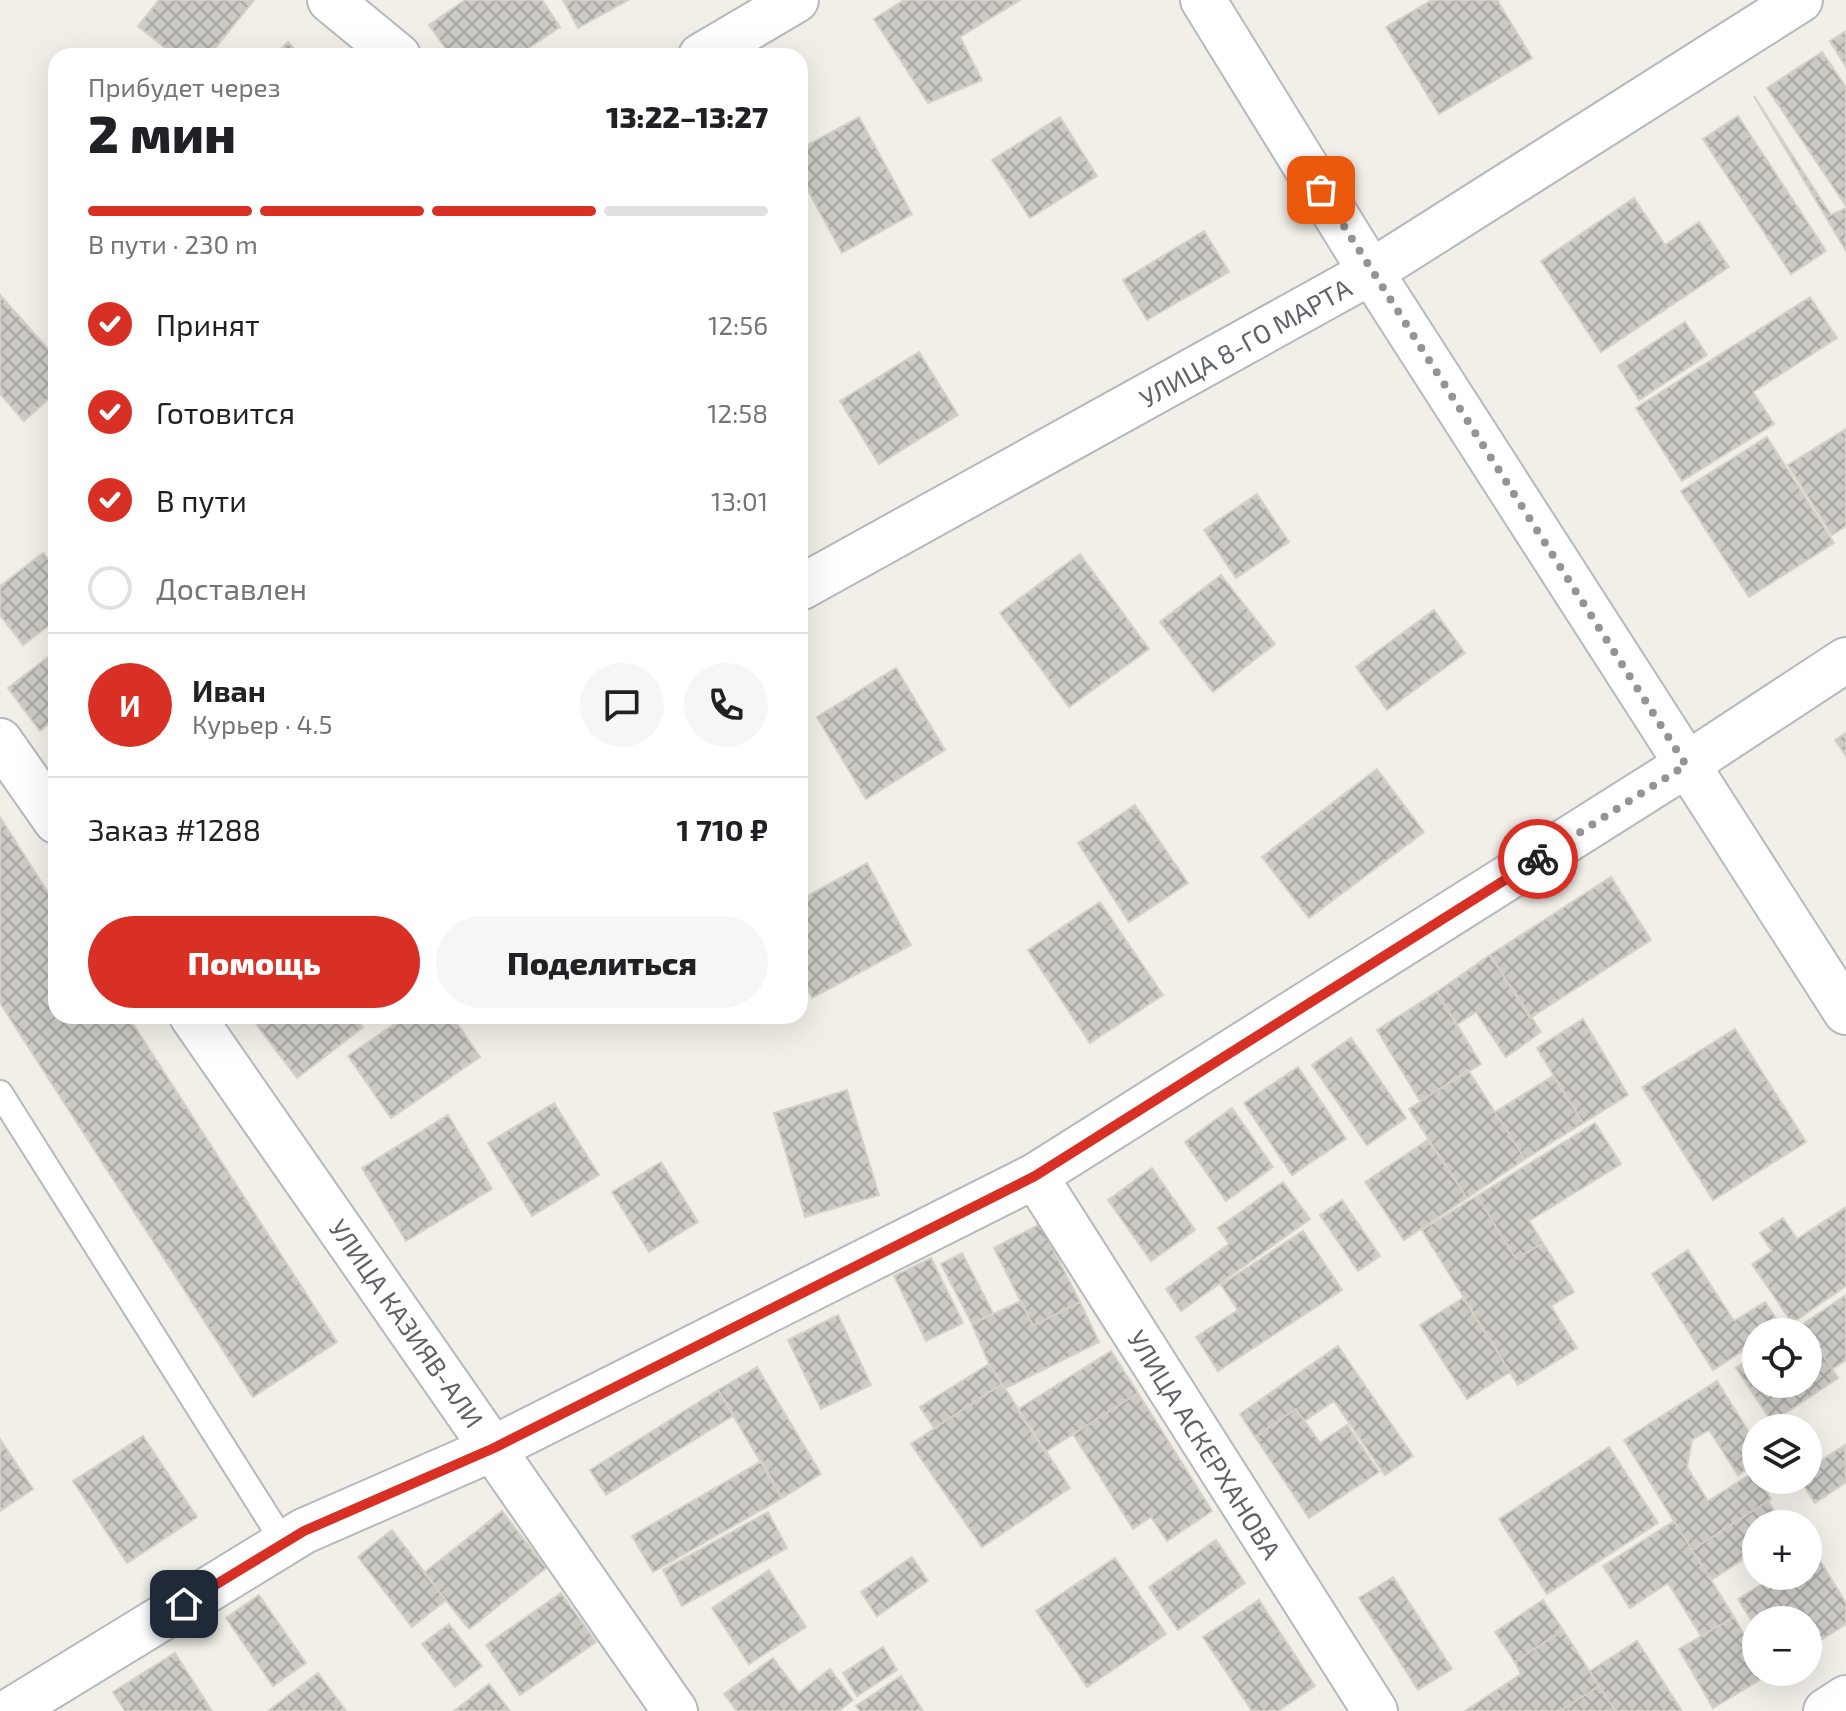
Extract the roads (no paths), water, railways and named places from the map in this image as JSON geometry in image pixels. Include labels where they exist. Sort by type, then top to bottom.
[{"type":"street","points":[[330,0],[388,48]]},
{"type":"street","points":[[715,48],[796,0]]},
{"type":"street","points":[[1203,0],[1371,272],[1846,1012]]},
{"type":"street","name":"УЛИЦА 8-ГО МАРТА","points":[[808,584],[1371,272],[1800,0]]},
{"type":"street","points":[[10,1711],[304,1531],[494,1448],[1035,1176],[1686,765],[1846,660]]},
{"type":"street","points":[[0,741],[48,810]]},
{"type":"street","name":"УЛИЦА КАЗИЯВ-АЛИ","points":[[198,1024],[675,1711]]},
{"type":"street","name":"УЛИЦА АСКЕРХАНОВА","points":[[1035,1176],[1375,1711]]},
{"type":"street","points":[[1826,1711],[1846,1698]]},
{"type":"lane","points":[[0,1093],[284,1543]]}]
